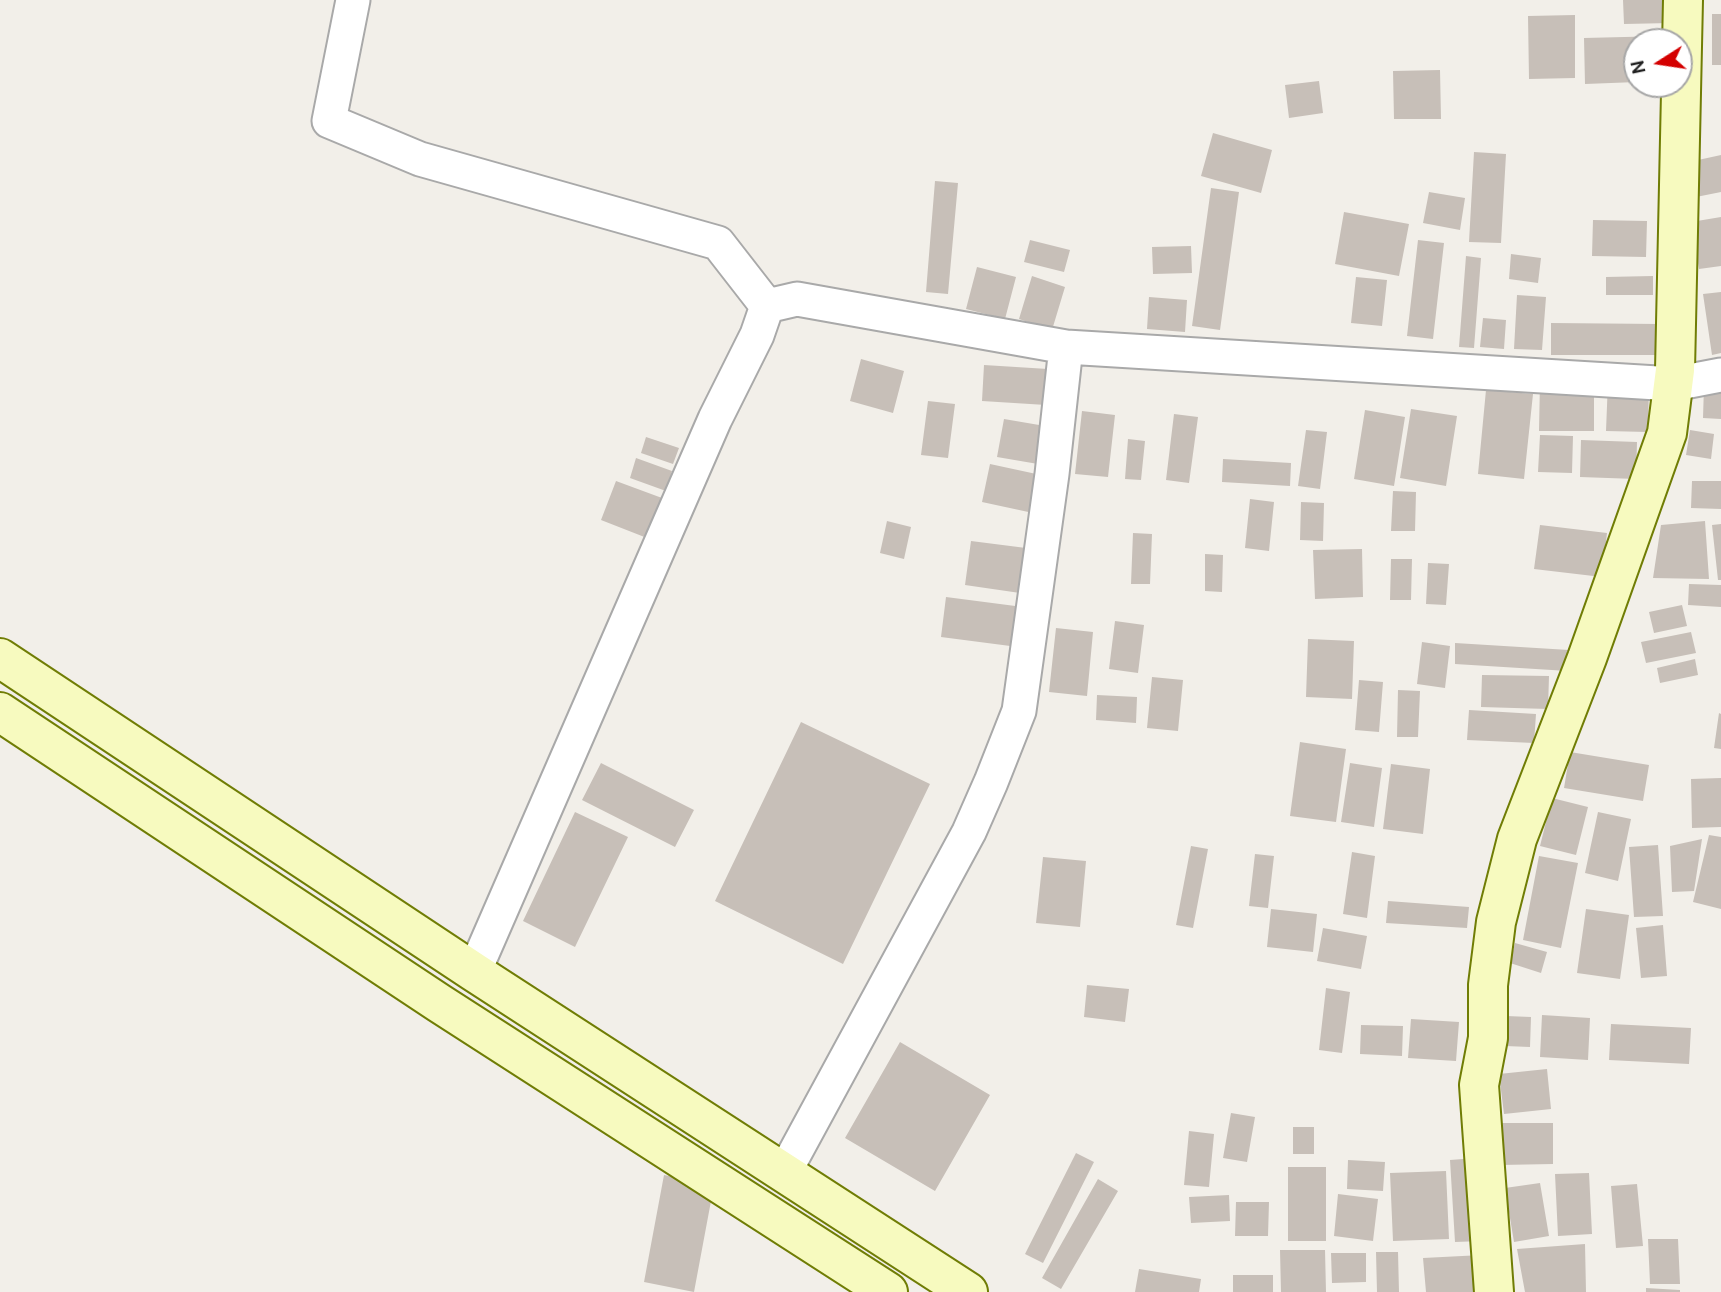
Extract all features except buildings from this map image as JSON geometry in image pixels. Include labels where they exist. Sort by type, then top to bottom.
[{"type":"main road","points":[[1494,1292],[1479,1085],[1488,1038],[1488,985],[1496,922],[1517,839],[1587,658],[1667,433],[1674,384],[1683,0]]},
{"type":"main road","points":[[0,658],[474,972],[968,1292]]},
{"type":"main road","points":[[0,712],[439,1003],[888,1292]]},
{"type":"main road","points":[[199,844],[220,804]]},
{"type":"street","points":[[353,0],[329,121],[419,159],[718,243],[767,306]]},
{"type":"street","points":[[767,306],[797,299],[1066,347],[1674,384],[1721,375]]},
{"type":"street","points":[[474,972],[709,432],[757,335],[767,306]]},
{"type":"street","points":[[784,1173],[969,832],[992,782],[1018,711],[1052,474],[1066,347]]}]
